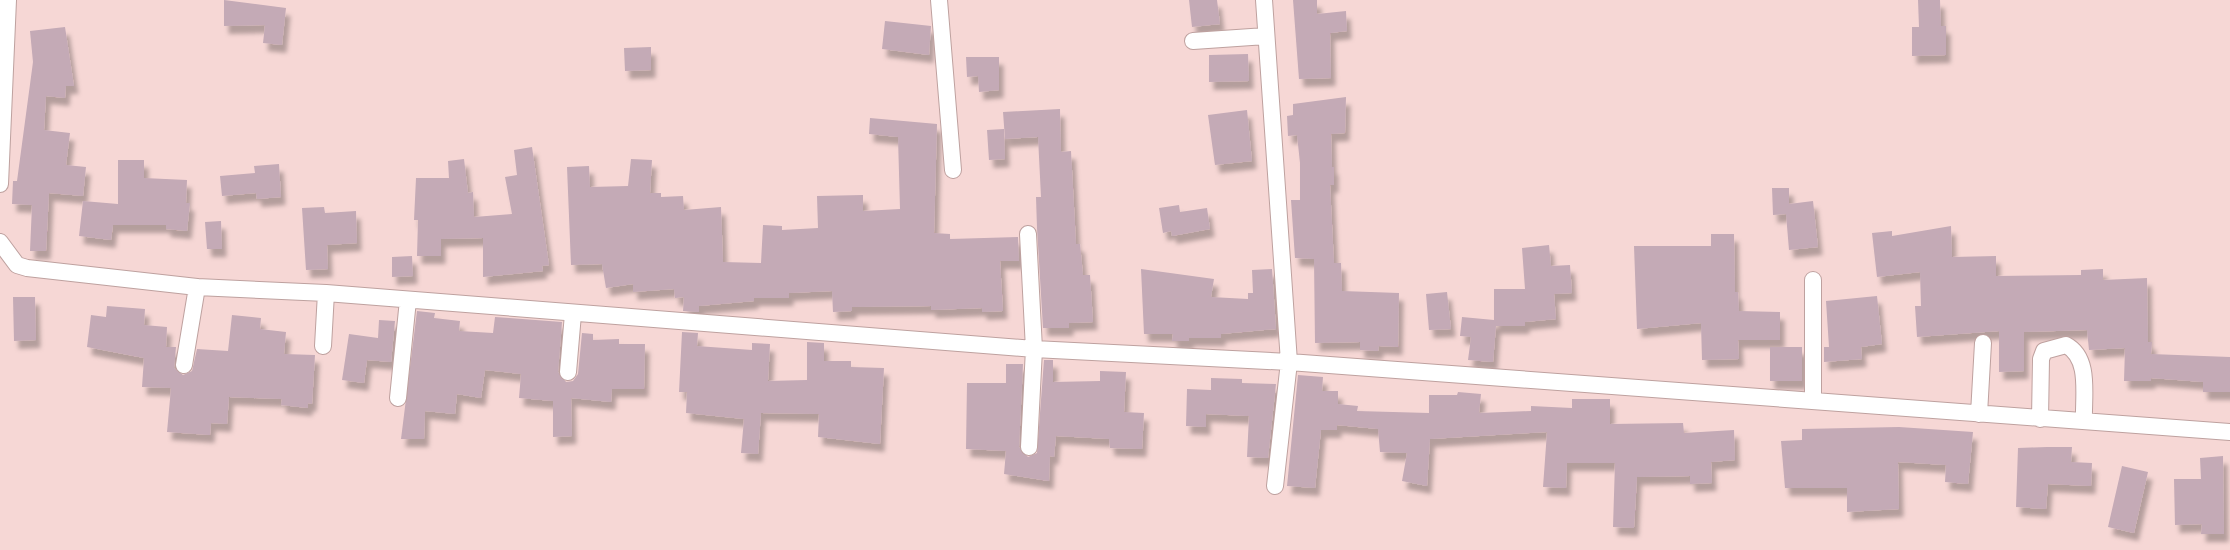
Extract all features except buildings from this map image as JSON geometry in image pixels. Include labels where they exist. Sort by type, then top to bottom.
[{"type":"street","points":[[0,184],[3,49],[8,0]]},
{"type":"street","points":[[939,0],[953,170]]},
{"type":"street","points":[[1264,0],[1289,362],[1275,486]]},
{"type":"street","points":[[1193,41],[1266,36]]},
{"type":"street","points":[[1028,234],[1034,349],[1029,447]]},
{"type":"street","points":[[0,242],[17,265],[27,268],[197,286],[326,293],[1034,349],[1289,362],[2230,432]]},
{"type":"street","points":[[1813,280],[1813,401]]},
{"type":"street","points":[[184,365],[197,286]]},
{"type":"street","points":[[323,346],[326,293]]},
{"type":"street","points":[[398,398],[408,300]]},
{"type":"street","points":[[568,372],[573,314]]},
{"type":"street","points":[[1979,414],[1983,343]]},
{"type":"street","points":[[2040,419],[2040,359],[2045,351],[2066,345],[2076,350],[2082,361],[2084,421]]}]
